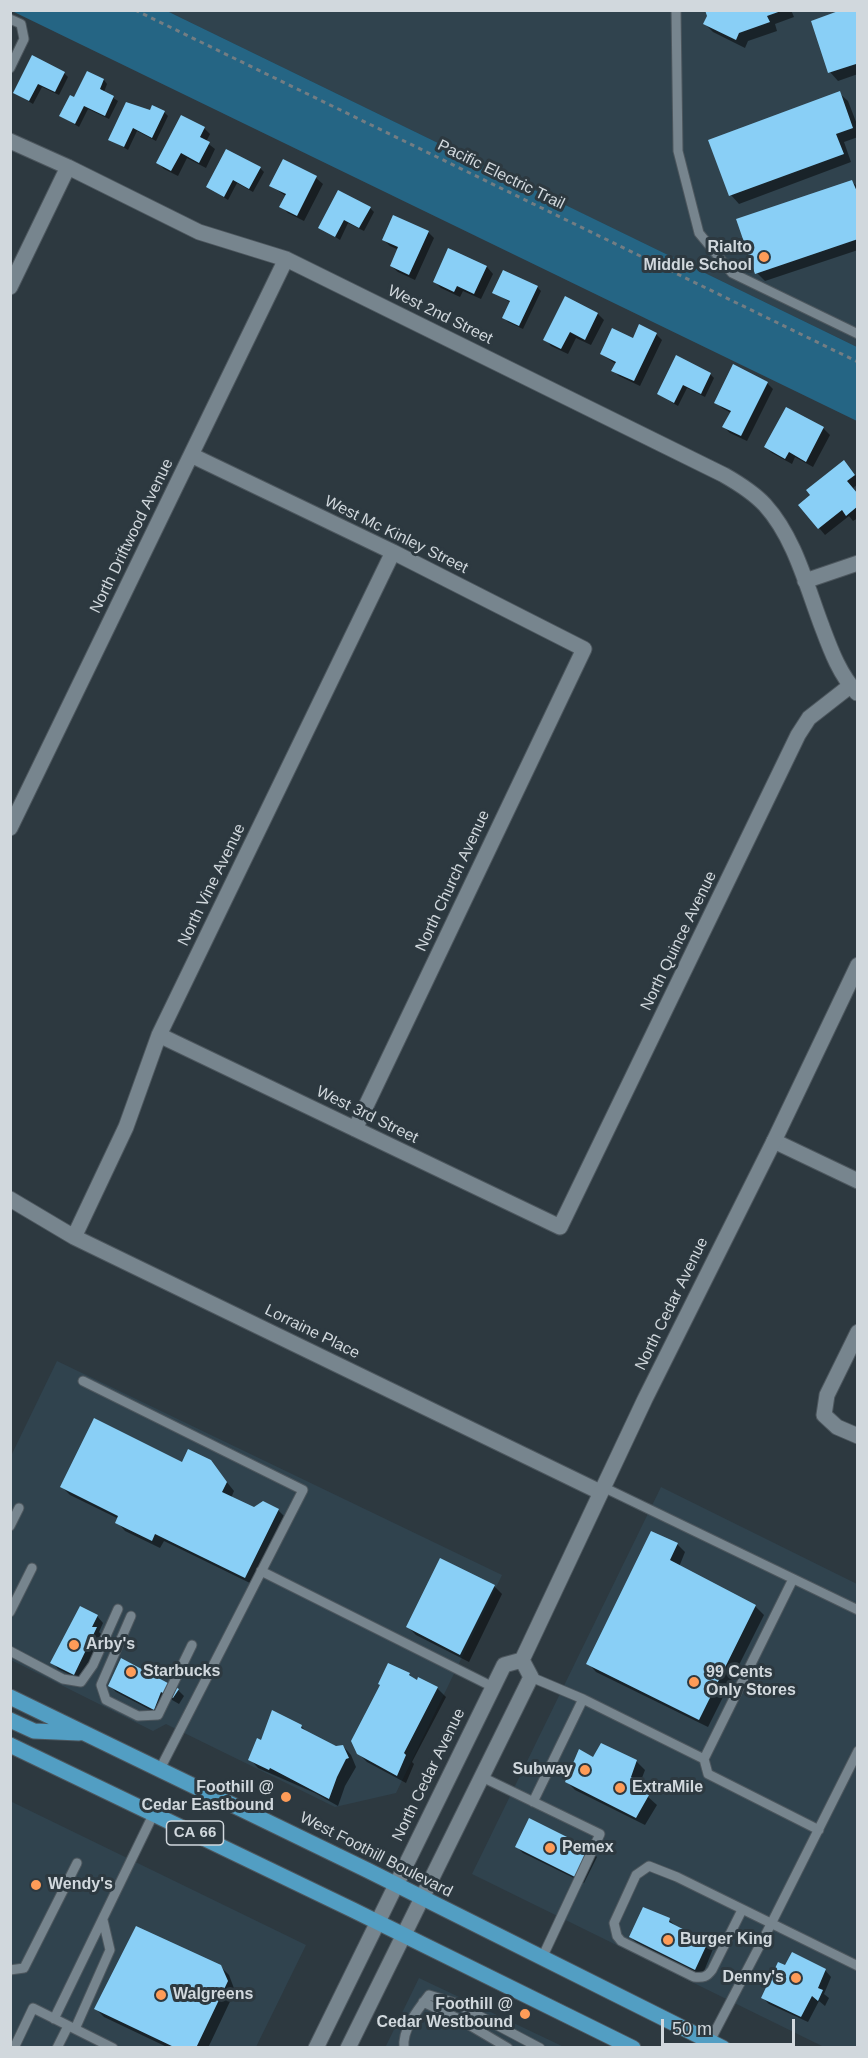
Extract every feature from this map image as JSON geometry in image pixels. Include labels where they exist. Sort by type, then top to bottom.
[{"type":"main road","name":"West Foothill Boulevard","points":[[10,1697],[716,2044]]},
{"type":"main road","points":[[10,1720],[34,1731],[85,1733]]},
{"type":"main road","name":"CA 66","points":[[10,1745],[405,1935],[614,2043],[633,2048]]},
{"type":"street","name":"West 2nd Street","points":[[10,141],[199,232],[286,260],[732,479],[746,488],[765,505],[790,543],[831,653],[854,690]]},
{"type":"street","points":[[10,287],[68,167]]},
{"type":"street","name":"North Driftwood Avenue","points":[[10,828],[286,260]]},
{"type":"street","name":"West Mc Kinley Street","points":[[191,455],[393,552],[584,649]]},
{"type":"street","name":"North Vine Avenue","points":[[74,1237],[126,1127],[159,1035],[393,552]]},
{"type":"street","points":[[806,581],[858,563]]},
{"type":"street","name":"North Church Avenue","points":[[355,1129],[584,649]]},
{"type":"street","name":"North Quince Avenue","points":[[560,1227],[798,735],[809,718],[854,690]]},
{"type":"street","name":"North Cedar Avenue","points":[[316,2048],[504,1665],[522,1660],[601,1490],[774,1141],[858,965]]},
{"type":"street","name":"West 3rd Street","points":[[159,1035],[560,1227]]},
{"type":"street","points":[[774,1141],[858,1181]]},
{"type":"street","name":"Lorraine Place","points":[[10,1199],[74,1237],[601,1490]]},
{"type":"street","points":[[858,1332],[827,1395],[824,1415],[837,1427],[858,1436]]},
{"type":"street","points":[[348,2048],[531,1677],[522,1660]]},
{"type":"lane","points":[[676,10],[678,151],[699,233],[732,273],[858,334]]},
{"type":"lane","points":[[10,19],[21,24],[24,39],[10,68]]},
{"type":"lane","points":[[83,1381],[303,1490],[160,1769]]},
{"type":"lane","points":[[601,1490],[858,1610]]},
{"type":"lane","points":[[10,1526],[19,1508]]},
{"type":"lane","points":[[10,1612],[32,1568]]},
{"type":"lane","points":[[261,1571],[493,1687]]},
{"type":"lane","points":[[793,1579],[704,1759],[708,1774],[819,1830]]},
{"type":"lane","points":[[10,1651],[63,1679],[81,1682],[93,1665],[118,1609]]},
{"type":"lane","points":[[131,1616],[101,1684],[106,1700],[138,1716],[158,1715],[192,1645]]},
{"type":"lane","points":[[531,1677],[583,1699],[704,1759]]},
{"type":"lane","points":[[533,1802],[583,1699]]},
{"type":"lane","points":[[716,2044],[771,1924],[858,1751]]},
{"type":"lane","points":[[482,1777],[600,1834],[542,1958]]},
{"type":"lane","points":[[54,2019],[154,1813]]},
{"type":"lane","points":[[10,1970],[24,1968],[77,1863]]},
{"type":"lane","points":[[742,1910],[707,1977],[694,1977],[621,1941],[617,1936],[614,1923],[636,1875],[649,1866],[676,1877],[858,1966]]},
{"type":"lane","points":[[57,2048],[72,2027],[110,1950],[103,1920]]},
{"type":"lane","points":[[404,2048],[405,2037],[416,2012],[429,1995],[455,2003],[540,2048]]},
{"type":"lane","points":[[423,2002],[459,2019],[508,2048]]},
{"type":"lane","points":[[14,2048],[33,2008],[113,2048]]},
{"type":"path","name":"Pacific Electric Trail","points":[[135,10],[858,362]]},
{"type":"shaded area","points":[[12,11],[167,11],[857,347],[857,421]]},
{"type":"shaded area","name":"Rialto Middle School","points":[[167,11],[857,11],[857,347],[485,166]]},
{"type":"shaded area","points":[[57,1361],[502,1575],[396,1793],[335,1807],[166,1724],[153,1731],[11,1660],[10,1458]]},
{"type":"shaded area","points":[[661,1487],[857,1584],[857,2047],[824,2047],[472,1874]]},
{"type":"shaded area","points":[[10,1801],[306,1945],[256,2047],[11,2047]]},
{"type":"shaded area","points":[[419,1978],[564,2047],[385,2048]]},
{"type":"building","points":[[705,10],[781,11],[767,16],[770,22],[739,33],[736,40],[703,24],[707,16]]},
{"type":"building","points":[[841,10],[858,10],[858,68],[856,64],[828,73],[811,21]]},
{"type":"building","points":[[32,55],[65,72],[55,92],[38,84],[29,101],[13,93]]},
{"type":"building","points":[[87,71],[104,79],[100,89],[114,96],[105,116],[84,106],[75,124],[59,116],[70,95],[74,97]]},
{"type":"building","points":[[840,91],[853,128],[836,134],[844,154],[729,196],[708,140]]},
{"type":"building","points":[[126,102],[150,110],[152,105],[165,111],[152,138],[133,128],[124,147],[108,140]]},
{"type":"building","points":[[181,115],[205,127],[200,137],[210,142],[199,163],[181,153],[171,171],[156,163]]},
{"type":"building","points":[[226,149],[261,167],[249,189],[233,180],[224,197],[206,187]]},
{"type":"building","points":[[283,159],[317,176],[297,216],[279,207],[286,194],[269,186]]},
{"type":"building","points":[[852,180],[858,194],[858,239],[755,274],[736,219]]},
{"type":"building","points":[[338,190],[371,207],[359,228],[344,220],[335,237],[318,228]]},
{"type":"building","points":[[393,215],[429,231],[409,275],[390,266],[398,247],[382,240]]},
{"type":"building","points":[[448,248],[487,266],[474,294],[457,286],[454,292],[433,282]]},
{"type":"building","points":[[503,270],[538,286],[519,326],[502,318],[510,301],[492,293]]},
{"type":"building","points":[[565,296],[598,313],[585,340],[570,332],[561,349],[543,340]]},
{"type":"building","points":[[639,324],[657,333],[634,381],[611,371],[616,362],[600,354],[612,328],[633,338]]},
{"type":"building","points":[[676,355],[711,373],[701,394],[683,385],[674,403],[657,394]]},
{"type":"building","points":[[733,364],[768,382],[741,436],[722,427],[731,411],[714,403]]},
{"type":"building","points":[[786,407],[824,427],[806,462],[789,452],[785,459],[764,447]]},
{"type":"building","points":[[844,460],[855,475],[847,481],[858,494],[858,506],[846,516],[842,510],[818,529],[798,505],[810,495],[806,490]]},
{"type":"building","points":[[94,1418],[182,1462],[188,1449],[211,1460],[227,1482],[222,1492],[254,1507],[263,1501],[279,1509],[245,1578],[155,1534],[152,1541],[115,1523],[118,1516],[60,1487]]},
{"type":"building","points":[[651,1531],[678,1543],[670,1560],[756,1605],[699,1720],[586,1664]]},
{"type":"building","points":[[440,1558],[495,1585],[460,1655],[406,1627]]},
{"type":"building","name":"Arby's","points":[[80,1606],[98,1615],[92,1627],[97,1627],[74,1675],[50,1663]]},
{"type":"building","name":"Starbucks","points":[[121,1658],[179,1689],[173,1698],[161,1692],[154,1710],[108,1686]]},
{"type":"building","points":[[388,1663],[410,1673],[409,1675],[417,1680],[418,1677],[438,1687],[404,1753],[406,1755],[397,1776],[357,1754],[351,1741],[380,1685],[378,1684]]},
{"type":"building","points":[[272,1710],[336,1746],[343,1745],[349,1758],[346,1759],[337,1777],[329,1799],[270,1768],[269,1770],[248,1760],[257,1738],[261,1740]]},
{"type":"building","points":[[601,1743],[637,1760],[631,1777],[642,1782],[637,1790],[649,1795],[636,1818],[565,1782],[579,1749],[593,1757]]},
{"type":"building","points":[[529,1818],[591,1849],[577,1878],[515,1847]]},
{"type":"building","name":"Burger King","points":[[643,1907],[670,1918],[669,1922],[708,1942],[695,1970],[629,1937]]},
{"type":"building","name":"Walgreens","points":[[136,1926],[221,1965],[228,1981],[196,2048],[176,2048],[94,2009]]},
{"type":"building","name":"Denny's","points":[[792,1952],[826,1969],[818,1988],[823,1990],[818,2001],[812,1996],[801,2017],[761,1998],[778,1962],[785,1965]]},
{"type":"place","name":"Rialto Middle School","points":[[764,257]]},
{"type":"place","name":"Arby's","points":[[74,1645]]},
{"type":"place","name":"Starbucks","points":[[131,1672]]},
{"type":"place","name":"99 Cents Only Stores","points":[[694,1682]]},
{"type":"place","name":"Subway","points":[[585,1770]]},
{"type":"place","name":"ExtraMile","points":[[620,1788]]},
{"type":"place","name":"Foothill @ Cedar Eastbound","points":[[286,1797]]},
{"type":"place","name":"Pemex","points":[[550,1848]]},
{"type":"place","name":"Wendy's","points":[[36,1885]]},
{"type":"place","name":"Burger King","points":[[668,1940]]},
{"type":"place","name":"Denny's","points":[[796,1978]]},
{"type":"place","name":"Walgreens","points":[[161,1995]]},
{"type":"place","name":"Foothill @ Cedar Westbound","points":[[525,2014]]}]
